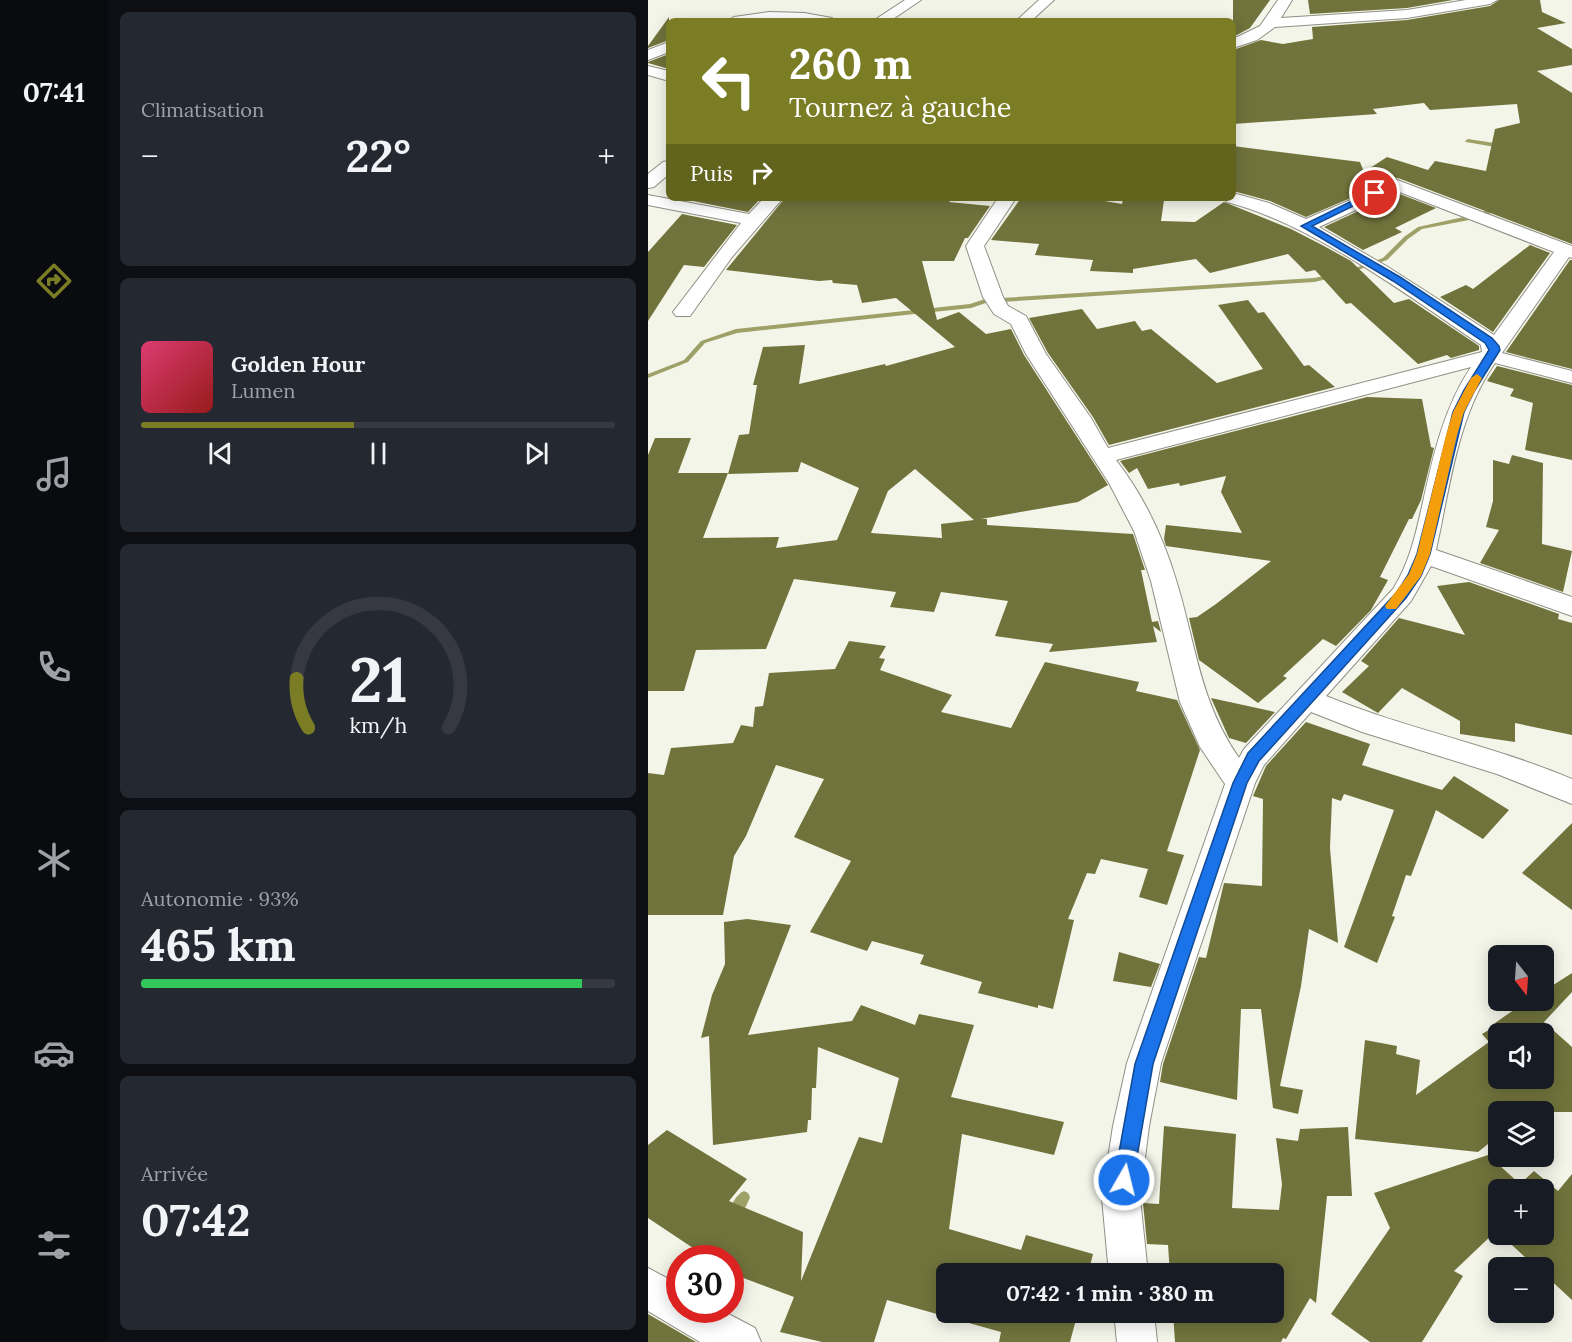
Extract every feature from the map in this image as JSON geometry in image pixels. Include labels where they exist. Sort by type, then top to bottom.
[{"type":"street","points":[[885,18],[914,0]]},
{"type":"street","points":[[1026,18],[1047,0]]},
{"type":"street","points":[[1236,43],[1266,30],[1273,23],[1285,0]]},
{"type":"street","points":[[1273,23],[1407,15],[1490,0]]},
{"type":"street","points":[[746,18],[788,15],[808,18]]},
{"type":"street","points":[[648,57],[666,48]]},
{"type":"street","points":[[648,70],[666,75]]},
{"type":"street","points":[[648,183],[666,168]]},
{"type":"street","points":[[1128,1263],[1121,1198],[1131,1126],[1144,1064],[1240,783],[1254,757],[1402,595],[1414,576],[1424,554],[1459,412],[1492,353],[1568,251],[1524,236],[1397,184],[1306,226]]},
{"type":"street","points":[[1236,199],[1260,204],[1306,226],[1396,279],[1489,341],[1494,346],[1492,353]]},
{"type":"street","points":[[648,200],[752,220]]},
{"type":"street","points":[[683,312],[752,220],[771,201]]},
{"type":"street","points":[[1005,201],[975,246],[993,297],[1001,310],[1019,320],[1036,354],[1120,481],[1146,531],[1164,580],[1194,702],[1210,740],[1240,783]]},
{"type":"street","points":[[1102,457],[1492,353],[1572,377]]},
{"type":"street","points":[[1424,554],[1572,607]]},
{"type":"street","points":[[1307,699],[1344,717],[1501,762],[1572,792]]},
{"type":"street","points":[[648,1288],[666,1300]]},
{"type":"street","points":[[706,1323],[741,1342]]},
{"type":"street","points":[[1135,1323],[1137,1342]]},
{"type":"building","points":[[1233,0],[1270,0],[1250,28],[1236,35],[1236,18],[1233,18]]},
{"type":"building","points":[[1308,0],[1453,0],[1407,8],[1310,14]]},
{"type":"building","points":[[1499,0],[1540,0],[1542,12],[1566,23],[1537,28],[1572,49],[1572,65],[1537,71],[1572,93],[1572,244],[1398,178],[1306,217],[1270,201],[1236,192],[1236,146],[1360,162],[1364,172],[1387,157],[1428,170],[1435,161],[1486,171],[1495,129],[1520,123],[1517,104],[1430,110],[1424,103],[1373,109],[1377,114],[1236,124],[1236,49],[1261,40],[1283,44],[1313,39],[1312,27],[1407,20],[1490,6]]},
{"type":"building","points":[[666,21],[666,41],[648,48]]},
{"type":"building","points":[[666,55],[666,68],[648,62]]},
{"type":"building","points":[[1397,193],[1436,208],[1395,228],[1402,232],[1363,250],[1324,227]]},
{"type":"building","points":[[693,201],[758,201],[748,212]]},
{"type":"building","points":[[783,201],[950,201],[990,206],[968,238],[965,238],[954,261],[922,261],[937,320],[959,312],[986,334],[1011,329],[1024,355],[1108,485],[1078,502],[981,519],[987,519],[987,525],[1133,534],[1145,570],[1141,570],[1152,622],[1158,621],[1161,632],[1153,626],[1157,642],[1049,652],[1053,644],[995,636],[1008,601],[941,592],[934,612],[890,607],[896,592],[794,579],[766,649],[696,650],[684,691],[648,691],[648,455],[655,438],[691,438],[678,473],[728,473],[703,538],[779,537],[776,548],[837,540],[859,488],[801,462],[798,472],[728,474],[739,435],[749,434],[757,385],[753,385],[763,347],[805,345],[799,384],[885,364],[886,366],[955,347],[896,298],[862,303],[857,285],[833,283],[832,280],[819,281],[726,270]],"holes":[[[915,469],[974,520],[941,524],[942,538],[871,533],[888,491]]]},
{"type":"building","points":[[1019,201],[1105,201],[1122,204],[1123,201],[1164,201],[1161,221],[1195,222],[1224,202],[1291,229],[1351,261],[1394,303],[1409,299],[1479,346],[1479,350],[1451,358],[1447,355],[1418,364],[1351,303],[1346,304],[1315,270],[1306,272],[1288,254],[1210,273],[1196,259],[1133,269],[1133,273],[1090,271],[1093,260],[1035,255],[1039,244],[991,240]]},
{"type":"building","points":[[682,214],[737,225],[704,267],[684,265],[648,321],[648,252]]},
{"type":"building","points":[[1530,245],[1550,253],[1493,332],[1440,297],[1466,285],[1473,289]]},
{"type":"building","points":[[1572,260],[1572,369],[1506,352]]},
{"type":"building","points":[[1248,300],[1258,313],[1264,312],[1304,366],[1309,365],[1335,387],[1109,445],[1093,417],[1048,353],[1029,318],[1082,309],[1097,329],[1135,321],[1142,331],[1151,329],[1217,383],[1263,369],[1218,305]]},
{"type":"building","points":[[1497,366],[1572,385],[1572,460],[1525,450],[1533,403],[1510,396],[1514,389],[1487,381]]},
{"type":"building","points":[[1367,397],[1422,399],[1431,447],[1434,448],[1421,500],[1380,577],[1388,580],[1371,610],[1336,646],[1323,639],[1283,676],[1287,678],[1258,703],[1199,660],[1189,618],[1197,617],[1216,604],[1271,561],[1166,546],[1164,539],[1166,525],[1242,533],[1221,492],[1226,476],[1180,486],[1179,483],[1148,489],[1137,468],[1129,473],[1120,461]]},
{"type":"building","points":[[1512,455],[1543,463],[1542,544],[1572,551],[1563,592],[1480,563],[1499,530],[1486,527],[1493,501],[1493,460],[1509,464]]},
{"type":"building","points":[[1469,582],[1559,614],[1558,619],[1572,623],[1572,735],[1515,723],[1515,742],[1460,734],[1460,721],[1402,688],[1378,713],[1342,692],[1369,666],[1361,661],[1399,618],[1465,635],[1437,586]]},
{"type":"building","points":[[849,641],[886,646],[879,658],[885,659],[880,670],[952,695],[941,712],[1011,728],[1045,662],[1139,682],[1136,691],[1177,700],[1200,750],[1167,851],[1184,855],[1167,905],[1139,897],[1148,869],[1101,859],[1095,874],[1087,873],[1068,919],[1074,920],[1053,1009],[1038,1005],[1038,1008],[978,993],[982,982],[920,964],[924,955],[872,941],[867,951],[810,932],[851,861],[794,837],[824,779],[776,765],[746,836],[734,856],[723,915],[648,915],[648,773],[664,775],[671,748],[733,743],[741,725],[753,727],[755,707],[763,706],[769,673],[835,669]]},
{"type":"building","points":[[1211,698],[1275,712],[1246,743],[1229,738]]},
{"type":"building","points":[[1306,722],[1370,744],[1362,765],[1442,790],[1454,776],[1509,810],[1483,839],[1436,810],[1411,876],[1406,875],[1392,916],[1395,917],[1377,963],[1344,947],[1394,810],[1344,794],[1341,801],[1332,798],[1330,848],[1338,943],[1309,929],[1301,986],[1280,1086],[1303,1090],[1298,1114],[1273,1108],[1261,1009],[1241,1009],[1237,1100],[1160,1082],[1163,1064],[1199,957],[1206,958],[1224,883],[1262,886],[1263,799],[1253,796],[1266,766]]},
{"type":"building","points":[[1572,823],[1572,910],[1522,873]]},
{"type":"building","points":[[747,919],[791,925],[748,1035],[852,1021],[861,1005],[915,1025],[919,1014],[974,1025],[951,1097],[1064,1122],[1054,1155],[962,1134],[949,1229],[1021,1250],[1026,1235],[1093,1254],[1091,1263],[936,1263],[936,1314],[887,1300],[874,1342],[822,1342],[780,1332],[794,1297],[744,1278],[744,1245],[688,1245],[648,1218],[648,1145],[667,1130],[747,1179],[729,1201],[803,1232],[801,1281],[859,1137],[882,1143],[899,1078],[818,1047],[816,1088],[812,1088],[811,1120],[808,1120],[807,1132],[713,1145],[709,1036],[701,1038],[712,995],[725,964],[724,922]]},
{"type":"building","points":[[1119,952],[1160,964],[1151,987],[1113,981]]},
{"type":"building","points":[[1572,973],[1572,992],[1545,1023],[1495,1023],[1512,1011],[1554,1011],[1554,985]]},
{"type":"building","points":[[1488,1030],[1488,1041],[1482,1034]]},
{"type":"building","points":[[1554,1031],[1572,1047],[1572,1112],[1554,1112],[1554,1101],[1488,1101],[1488,1144],[1478,1152],[1355,1139],[1365,1040],[1397,1046],[1396,1054],[1420,1060],[1416,1095],[1488,1043],[1488,1089],[1554,1089]]},
{"type":"building","points":[[1164,1126],[1236,1134],[1232,1208],[1279,1210],[1282,1184],[1276,1138],[1298,1141],[1300,1129],[1348,1127],[1352,1196],[1327,1196],[1316,1303],[1310,1298],[1286,1339],[1283,1338],[1281,1342],[1175,1342],[1174,1323],[1284,1323],[1284,1263],[1169,1263],[1168,1245],[1147,1244],[1143,1203],[1159,1204]]},
{"type":"building","points":[[1488,1155],[1488,1167],[1501,1167],[1514,1179],[1488,1179],[1488,1239],[1454,1271],[1463,1276],[1422,1342],[1370,1342],[1331,1314],[1390,1228],[1374,1193]]},
{"type":"building","points":[[1534,1171],[1544,1179],[1525,1179]]},
{"type":"building","points":[[1572,1174],[1572,1300],[1554,1283],[1554,1257],[1525,1257],[1512,1245],[1554,1245],[1554,1188],[1558,1191]]},
{"type":"building","points":[[648,1314],[696,1342],[648,1342]]},
{"type":"building","points":[[969,1323],[1075,1323],[1070,1342],[999,1342],[1001,1332]]},
{"type":"waterway","points":[[1468,141],[1501,146]]},
{"type":"waterway","points":[[1347,272],[1385,259],[1420,228],[1499,209]]},
{"type":"waterway","points":[[648,376],[686,361],[703,342],[736,331],[971,306],[985,301],[1314,280],[1334,276]]},
{"type":"waterway","points":[[733,1215],[744,1197]]},
{"type":"slow traffic","points":[[1392,606],[1414,576],[1424,554],[1451,435],[1469,390],[1477,378]]},
{"type":"route","points":[[1124,1180],[1131,1126],[1144,1064],[1240,783],[1254,757],[1402,595],[1414,576],[1424,554],[1451,435],[1459,412],[1469,390],[1494,350],[1494,346],[1489,341],[1396,279],[1306,226],[1375,193]]}]
